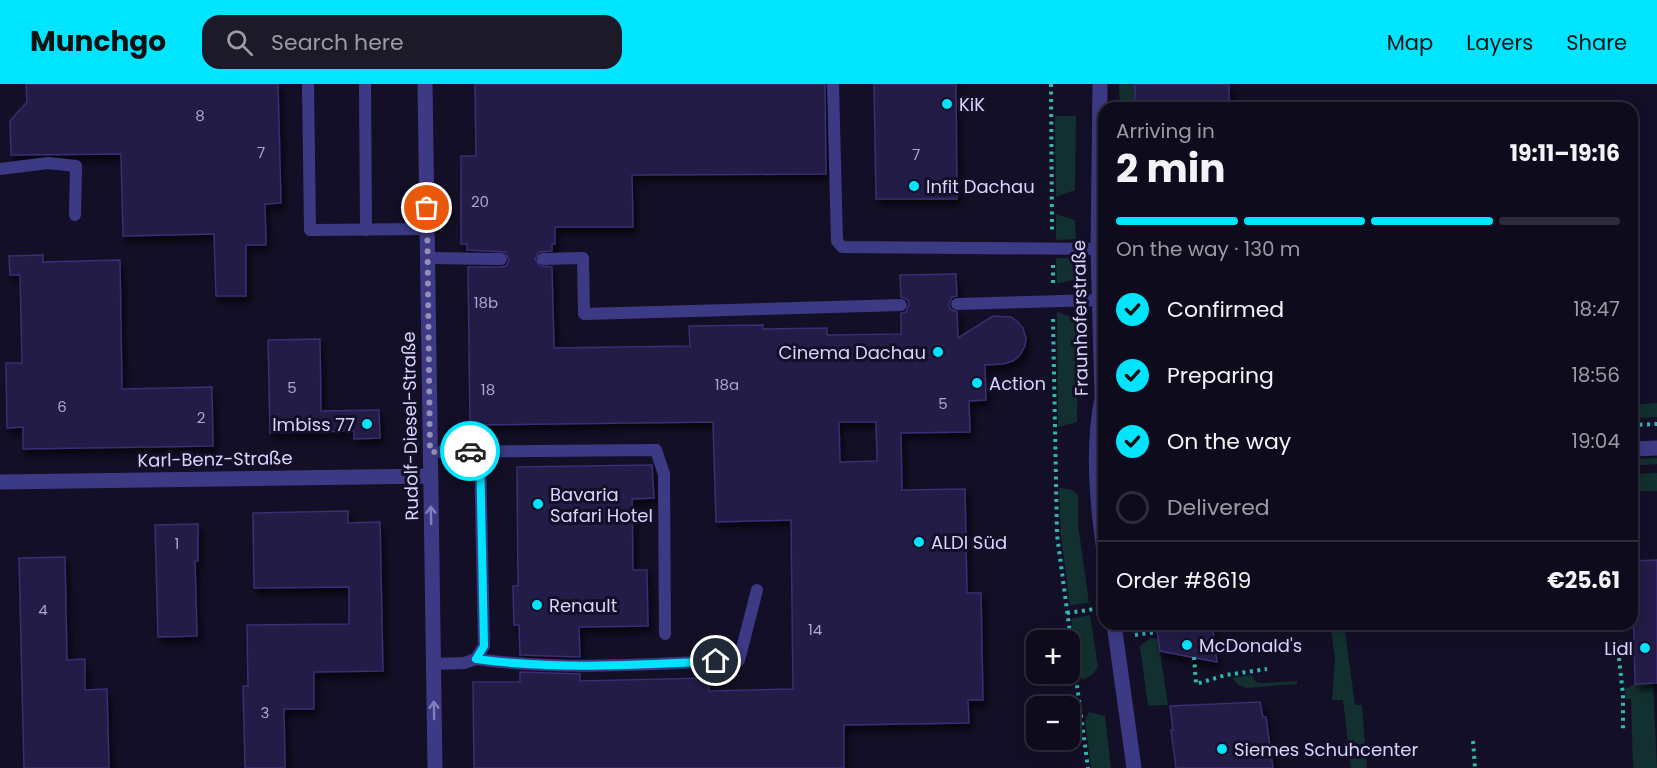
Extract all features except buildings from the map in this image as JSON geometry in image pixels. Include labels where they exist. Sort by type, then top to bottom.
[{"type":"street","name":"Rudolf-Diesel-Straße","points":[[425,84],[435,768]]},
{"type":"street","name":"Fraunhoferstraße","points":[[1100,84],[1100,102]]},
{"type":"street","name":"Fraunhoferstraße","points":[[1098,249],[1098,300]]},
{"type":"street","name":"Fraunhoferstraße","points":[[1098,417],[1098,440]]},
{"type":"street","points":[[1638,449],[1657,448]]},
{"type":"street","name":"Karl-Benz-Straße","points":[[0,482],[430,476]]},
{"type":"street","points":[[1115,630],[1134,768]]},
{"type":"lane","points":[[308,84],[310,230],[427,229]]},
{"type":"lane","points":[[365,84],[366,230]]},
{"type":"lane","points":[[832,84],[837,241],[842,247],[1098,249]]},
{"type":"lane","points":[[0,169],[48,163],[76,166],[75,215]]},
{"type":"lane","points":[[427,258],[501,259]]},
{"type":"lane","points":[[543,259],[583,258],[584,314],[901,305]]},
{"type":"lane","points":[[957,304],[1098,300]]},
{"type":"lane","points":[[430,452],[656,450],[664,474],[665,634]]},
{"type":"lane","points":[[476,659],[484,646],[480,451]]},
{"type":"lane","points":[[434,664],[464,663],[476,659],[511,664],[647,665],[739,660],[757,590]]},
{"type":"path","points":[[1051,84],[1057,535],[1088,768]]},
{"type":"path","points":[[1638,425],[1657,424]]},
{"type":"path","points":[[1067,613],[1098,609]]},
{"type":"path","points":[[1135,635],[1157,632]]},
{"type":"path","points":[[1194,657],[1196,684],[1226,675],[1267,669]]},
{"type":"path","points":[[1619,658],[1623,695],[1623,729]]},
{"type":"path","points":[[1473,741],[1475,768]]},
{"type":"green space","points":[[1119,84],[1135,84],[1135,102],[1120,102]]},
{"type":"green space","points":[[1055,116],[1076,116],[1075,190],[1056,197]]},
{"type":"green space","points":[[1056,214],[1075,220],[1076,239],[1056,240]]},
{"type":"green space","points":[[1056,258],[1076,258],[1076,279],[1057,284]]},
{"type":"green space","points":[[1057,312],[1075,318],[1078,331],[1077,422],[1058,427]]},
{"type":"green space","points":[[1657,403],[1657,417],[1638,418],[1638,405]]},
{"type":"green space","points":[[1657,458],[1657,464],[1638,466],[1638,459]]},
{"type":"green space","points":[[1657,473],[1657,491],[1638,491],[1638,474]]},
{"type":"green space","points":[[1059,488],[1072,490],[1078,495],[1078,524],[1089,603],[1070,605],[1061,536]]},
{"type":"green space","points":[[1090,615],[1098,667],[1092,675],[1082,680],[1080,630],[1073,630],[1071,619]]},
{"type":"green space","points":[[1331,630],[1345,630],[1355,705],[1362,705],[1367,768],[1351,768],[1343,700],[1332,700],[1335,658]]},
{"type":"green space","points":[[1151,638],[1158,639],[1168,705],[1148,706],[1140,646]]},
{"type":"green space","points":[[1251,675],[1256,682],[1297,681],[1297,684],[1246,688],[1232,678]]},
{"type":"green space","points":[[1653,683],[1657,768],[1633,768],[1631,699],[1626,699],[1625,689],[1635,684]]},
{"type":"green space","points":[[1089,712],[1105,716],[1111,768],[1091,768],[1085,720]]},
{"type":"way so far","points":[[427,208],[430,452],[470,451]]},
{"type":"place","name":"KiK","points":[[947,104]]},
{"type":"place","name":"Infit Dachau","points":[[914,186]]},
{"type":"place","name":"Cinema Dachau","points":[[938,352]]},
{"type":"place","name":"Action","points":[[977,383]]},
{"type":"place","name":"Imbiss 77","points":[[367,424]]},
{"type":"place","name":"Bavaria Safari Hotel","points":[[538,504]]},
{"type":"place","name":"ALDI Süd","points":[[919,542]]},
{"type":"place","name":"Renault","points":[[537,605]]},
{"type":"place","name":"McDonald's","points":[[1187,645]]},
{"type":"place","name":"Lidl","points":[[1645,648]]},
{"type":"place","name":"Siemes Schuhcenter","points":[[1222,749]]},
{"type":"route","points":[[470,451],[480,451],[484,646],[476,659],[511,664],[647,665],[716,661]]}]
